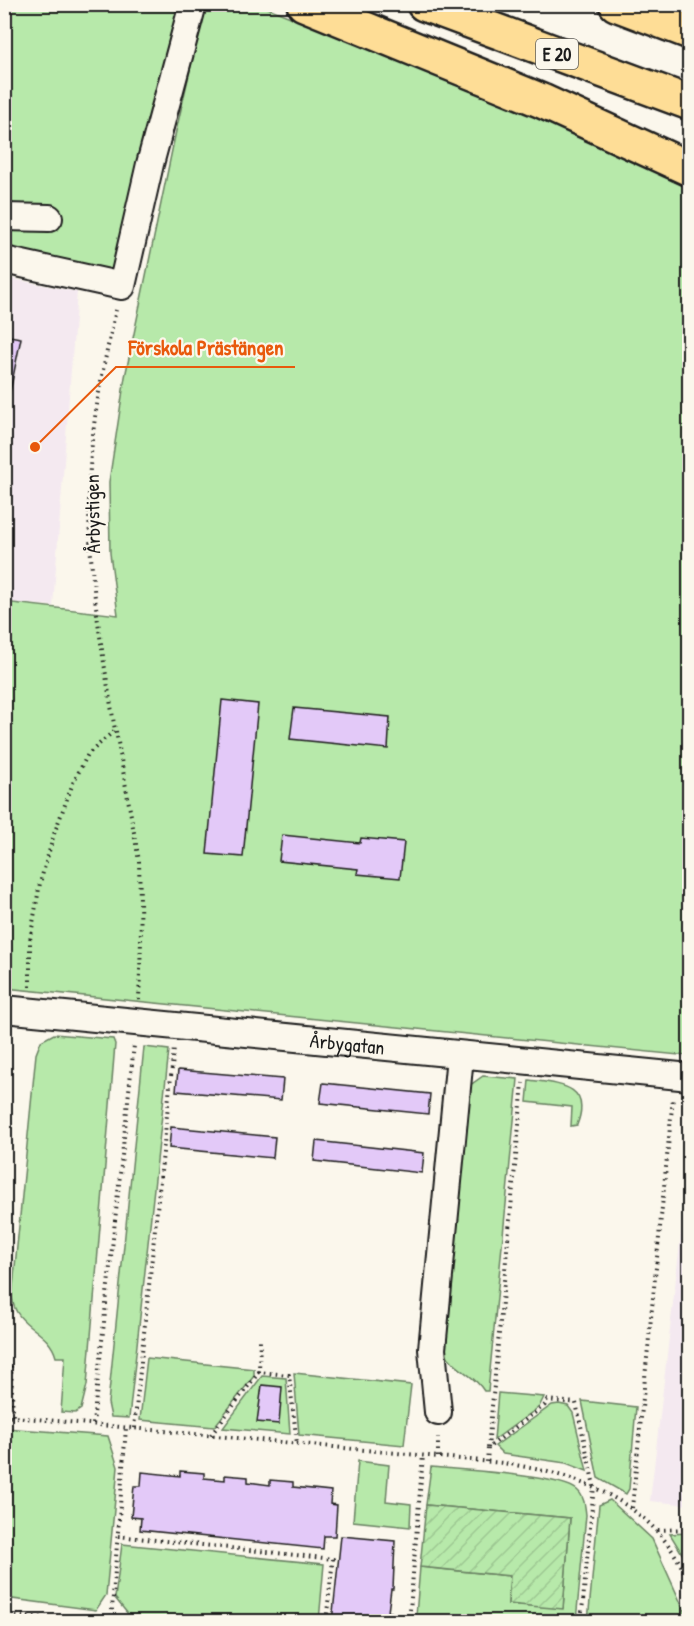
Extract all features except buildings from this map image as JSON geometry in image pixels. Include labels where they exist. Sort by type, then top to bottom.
[{"type":"highway","name":"E 20","points":[[304,4],[542,101],[690,170]]},
{"type":"highway","name":"E 20","points":[[424,4],[690,103]]},
{"type":"highway","points":[[616,4],[690,32]]},
{"type":"street","points":[[4,260],[122,286],[150,164],[193,4]]},
{"type":"street","points":[[4,216],[49,218]]},
{"type":"street","name":"Årbygatan","points":[[4,1009],[682,1077]]},
{"type":"street","points":[[438,1412],[432,1349],[460,1056]]},
{"type":"path","name":"Årbystigen","points":[[122,286],[98,390],[90,489],[96,608],[139,861],[141,941],[138,1003]]},
{"type":"path","points":[[31,1012],[30,940],[40,883],[54,834],[73,783],[88,754],[116,730]]},
{"type":"path","points":[[134,1428],[176,1026]]},
{"type":"path","points":[[93,1424],[134,1042]]},
{"type":"path","points":[[487,1462],[525,1061]]},
{"type":"path","points":[[632,1508],[682,1077]]},
{"type":"path","points":[[210,1436],[259,1372],[260,1338]]},
{"type":"path","points":[[11,1366],[13,1417]]},
{"type":"path","points":[[259,1372],[289,1375],[297,1444]]},
{"type":"path","points":[[488,1448],[545,1406],[547,1400],[576,1403],[594,1486],[581,1622]]},
{"type":"path","points":[[4,1416],[423,1455],[551,1472],[594,1486],[632,1508],[657,1530],[679,1561],[690,1586]]},
{"type":"path","points":[[111,1622],[126,1428]]},
{"type":"path","points":[[409,1622],[423,1455]]},
{"type":"path","points":[[657,1530],[690,1529]]},
{"type":"path","points":[[118,1536],[333,1559],[326,1622]]},
{"type":"path","points":[[4,1614],[83,1622]]},
{"type":"shaded area","points":[[4,277],[77,292],[53,606],[5,602]]},
{"type":"shaded area","points":[[689,1166],[690,1505],[650,1501]]},
{"type":"green space","points":[[4,5],[183,5],[112,275],[5,249]]},
{"type":"green space","points":[[205,5],[261,5],[601,144],[689,188],[689,1056],[5,988],[4,602],[118,615],[110,553],[109,482],[125,377],[176,131]]},
{"type":"green space","points":[[54,1034],[113,1039],[115,1044],[87,1385],[81,1409],[75,1413],[61,1412],[65,1357],[56,1357],[47,1340],[19,1316],[12,1297],[36,1054],[41,1041]]},
{"type":"green space","points":[[144,1047],[169,1050],[129,1418],[111,1417],[108,1403]]},
{"type":"green space","points":[[483,1076],[518,1079],[488,1391],[484,1391],[475,1380],[453,1363],[444,1350],[469,1086]]},
{"type":"green space","points":[[529,1080],[561,1085],[576,1094],[580,1101],[581,1111],[577,1125],[571,1126],[572,1107],[527,1102]]},
{"type":"green space","points":[[147,1358],[254,1369],[254,1376],[214,1427],[140,1420]]},
{"type":"green space","points":[[294,1373],[411,1385],[404,1445],[299,1435]]},
{"type":"green space","points":[[262,1376],[286,1378],[290,1434],[223,1428]]},
{"type":"green space","points":[[498,1393],[544,1397],[539,1407],[494,1440]]},
{"type":"green space","points":[[582,1401],[636,1407],[629,1489],[626,1494],[598,1478]]},
{"type":"green space","points":[[552,1405],[568,1406],[573,1413],[587,1471],[566,1463],[503,1454],[495,1446]]},
{"type":"green space","points":[[5,1428],[108,1436],[118,1467],[106,1595],[96,1610],[5,1598]]},
{"type":"green space","points":[[358,1461],[389,1465],[386,1501],[411,1504],[410,1527],[353,1521]]},
{"type":"green space","points":[[431,1467],[551,1480],[579,1492],[584,1501],[586,1515],[576,1621],[420,1622],[416,1616],[420,1567],[510,1576],[508,1604],[563,1608],[570,1518],[426,1505]]},
{"type":"green space","points":[[610,1500],[652,1539],[689,1621],[588,1621],[599,1505]]},
{"type":"green space","points":[[426,1505],[570,1518],[563,1609],[508,1604],[510,1576],[420,1567]]},
{"type":"green space","points":[[690,1533],[689,1565],[670,1534]]},
{"type":"green space","points":[[122,1544],[324,1564],[319,1621],[157,1622],[132,1619],[115,1598]]},
{"type":"place","name":"Förskola Prästängen","points":[[35,447]]}]
